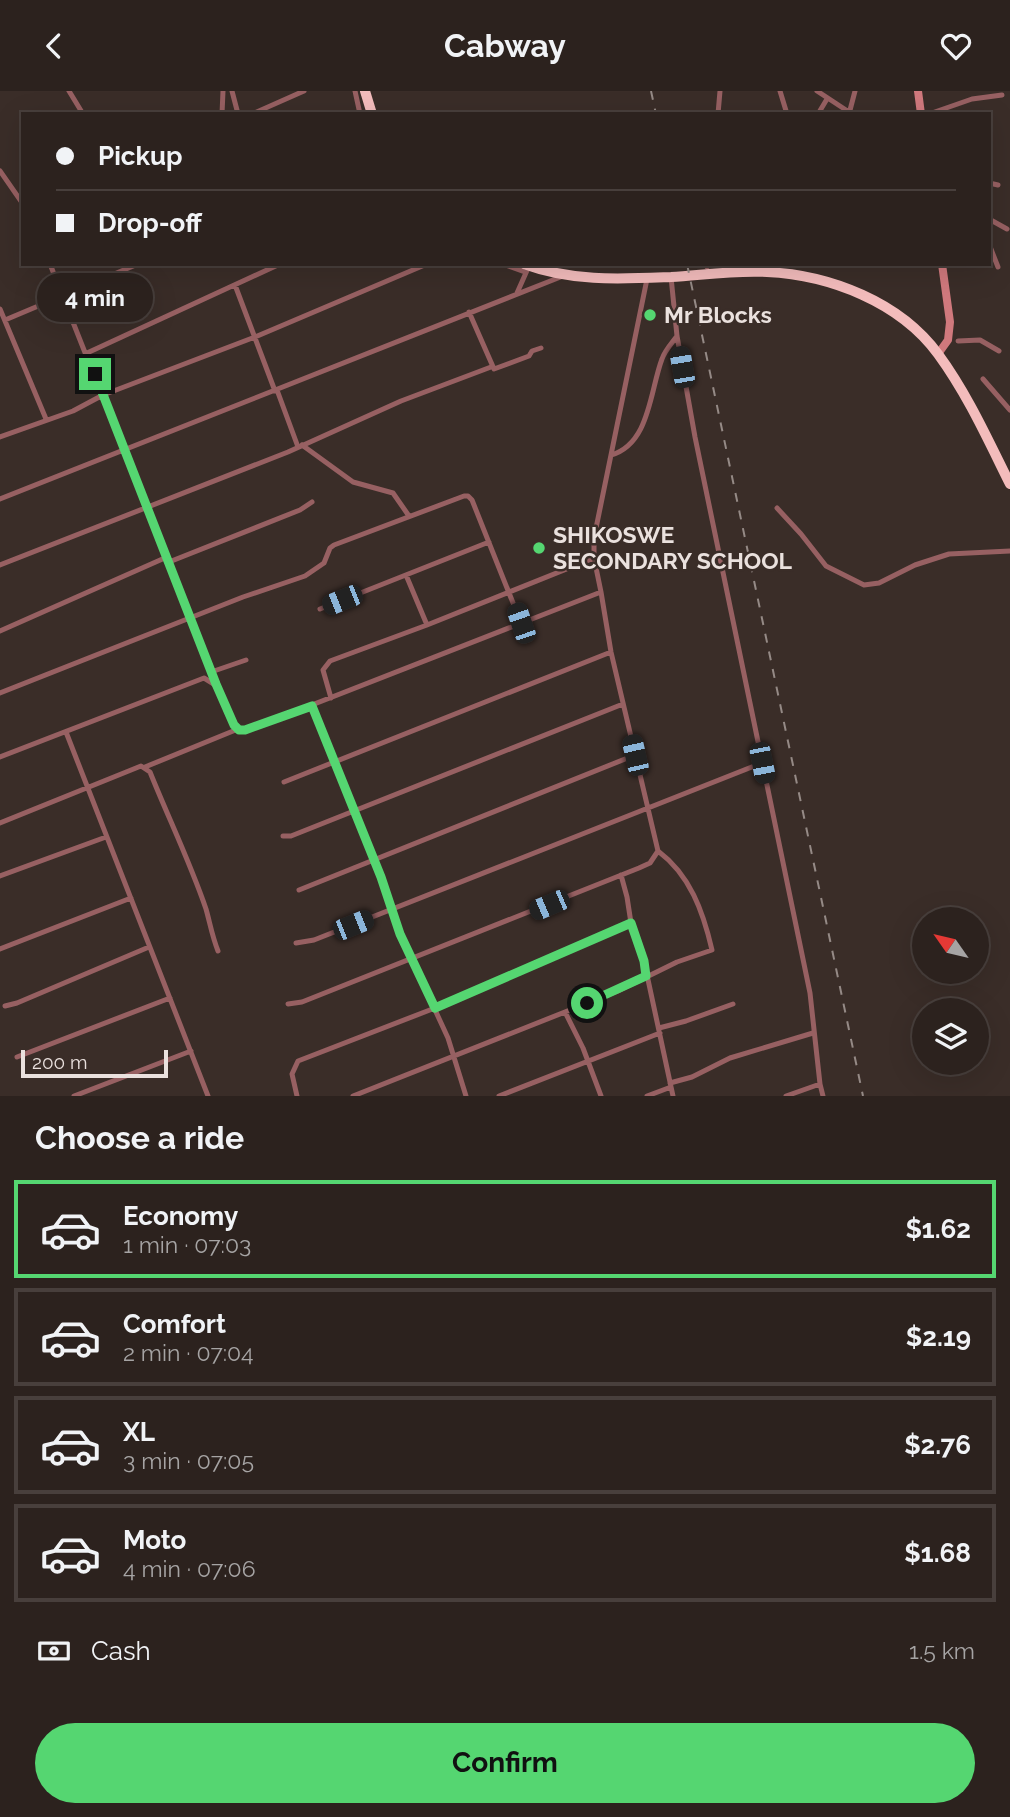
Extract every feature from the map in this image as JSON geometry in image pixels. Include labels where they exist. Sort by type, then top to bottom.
[{"type":"highway","points":[[365,91],[371,112]]},
{"type":"highway","points":[[526,267],[597,279],[671,277],[707,268],[779,273],[836,285],[868,298],[902,319],[938,354],[962,389],[1010,484]]},
{"type":"street","points":[[69,91],[82,112]]},
{"type":"street","points":[[222,112],[223,91]]},
{"type":"street","points":[[232,91],[237,112]]},
{"type":"street","points":[[257,112],[304,91]]},
{"type":"street","points":[[355,91],[360,112]]},
{"type":"street","points":[[718,112],[720,91]]},
{"type":"street","points":[[780,91],[786,112]]},
{"type":"street","points":[[817,91],[847,112]]},
{"type":"street","points":[[849,112],[855,91]]},
{"type":"street","points":[[918,91],[921,112]]},
{"type":"street","points":[[935,112],[972,99],[1002,95]]},
{"type":"street","points":[[819,112],[827,99]]},
{"type":"street","points":[[0,171],[21,201]]},
{"type":"street","points":[[991,183],[998,185]]},
{"type":"street","points":[[991,220],[1007,229]]},
{"type":"street","points":[[991,249],[998,267]]},
{"type":"street","points":[[51,266],[211,672],[234,725],[239,730]]},
{"type":"street","points":[[5,320],[133,266]]},
{"type":"street","points":[[87,353],[276,266]]},
{"type":"street","points":[[0,437],[73,411],[103,395],[255,337],[422,266]]},
{"type":"street","points":[[938,354],[948,340],[950,322],[942,266]]},
{"type":"street","points":[[517,293],[526,267]]},
{"type":"street","points":[[0,499],[469,311],[566,275]]},
{"type":"street","points":[[671,277],[677,336],[695,437],[810,993],[823,1096]]},
{"type":"street","points":[[353,1096],[421,1068],[454,1058],[712,950],[707,926],[691,887],[679,869],[658,851],[611,652],[594,558],[594,538],[647,279]]},
{"type":"street","points":[[235,285],[300,446],[353,482],[393,493],[409,516]]},
{"type":"street","points":[[0,309],[46,419]]},
{"type":"street","points":[[469,311],[491,367]]},
{"type":"street","points":[[611,455],[624,450],[638,433],[661,361],[677,336]]},
{"type":"street","points":[[958,341],[980,340],[999,351]]},
{"type":"street","points":[[0,565],[300,446],[401,401],[491,367],[498,369],[541,348]]},
{"type":"street","points":[[983,379],[1010,410]]},
{"type":"street","points":[[0,693],[243,597],[305,576],[324,563],[334,545],[464,496],[472,500],[521,623]]},
{"type":"street","points":[[0,631],[168,559],[300,510],[312,502]]},
{"type":"street","points":[[776,508],[826,566],[864,585],[879,583],[915,565],[949,554],[1010,551]]},
{"type":"street","points":[[320,609],[489,542]]},
{"type":"street","points":[[331,698],[323,670],[330,661],[594,558]]},
{"type":"street","points":[[406,575],[427,625]]},
{"type":"street","points":[[0,823],[141,766],[145,767],[239,730],[276,720],[601,592]]},
{"type":"street","points":[[284,782],[611,652]]},
{"type":"street","points":[[211,672],[246,660]]},
{"type":"street","points":[[0,757],[204,678],[216,684]]},
{"type":"street","points":[[284,836],[291,836],[623,704]]},
{"type":"street","points":[[312,706],[374,860],[400,934],[448,1038],[466,1096]]},
{"type":"street","points":[[66,732],[208,1096]]},
{"type":"street","points":[[299,890],[635,755]]},
{"type":"street","points":[[296,943],[314,940],[762,763]]},
{"type":"street","points":[[145,767],[150,772],[201,898],[218,951]]},
{"type":"street","points":[[0,876],[106,837]]},
{"type":"street","points":[[288,1004],[302,1002],[413,959],[621,875],[650,863],[658,851]]},
{"type":"street","points":[[621,875],[631,923],[644,961],[673,1096]]},
{"type":"street","points":[[0,949],[131,898]]},
{"type":"street","points":[[297,1096],[292,1075],[298,1061],[435,1008],[631,923]]},
{"type":"street","points":[[5,1006],[149,947]]},
{"type":"street","points":[[17,1057],[170,998]]},
{"type":"street","points":[[499,1096],[588,1062],[659,1030],[733,1004]]},
{"type":"street","points":[[565,1012],[575,1030],[601,1096]]},
{"type":"street","points":[[647,1096],[730,1058],[813,1033]]},
{"type":"street","points":[[74,1096],[191,1051]]},
{"type":"street","points":[[786,1096],[820,1084]]},
{"type":"railway","points":[[651,91],[656,112]]},
{"type":"railway","points":[[687,266],[863,1096]]},
{"type":"place","name":"Mr Blocks","points":[[650,315]]},
{"type":"place","name":"SHIKOSWE SECONDARY SCHOOL","points":[[539,548]]},
{"type":"route","points":[[95,374],[234,725],[239,730],[245,730],[312,706],[381,877],[400,934],[435,1008],[631,923],[640,946],[646,976],[587,1003]]}]
